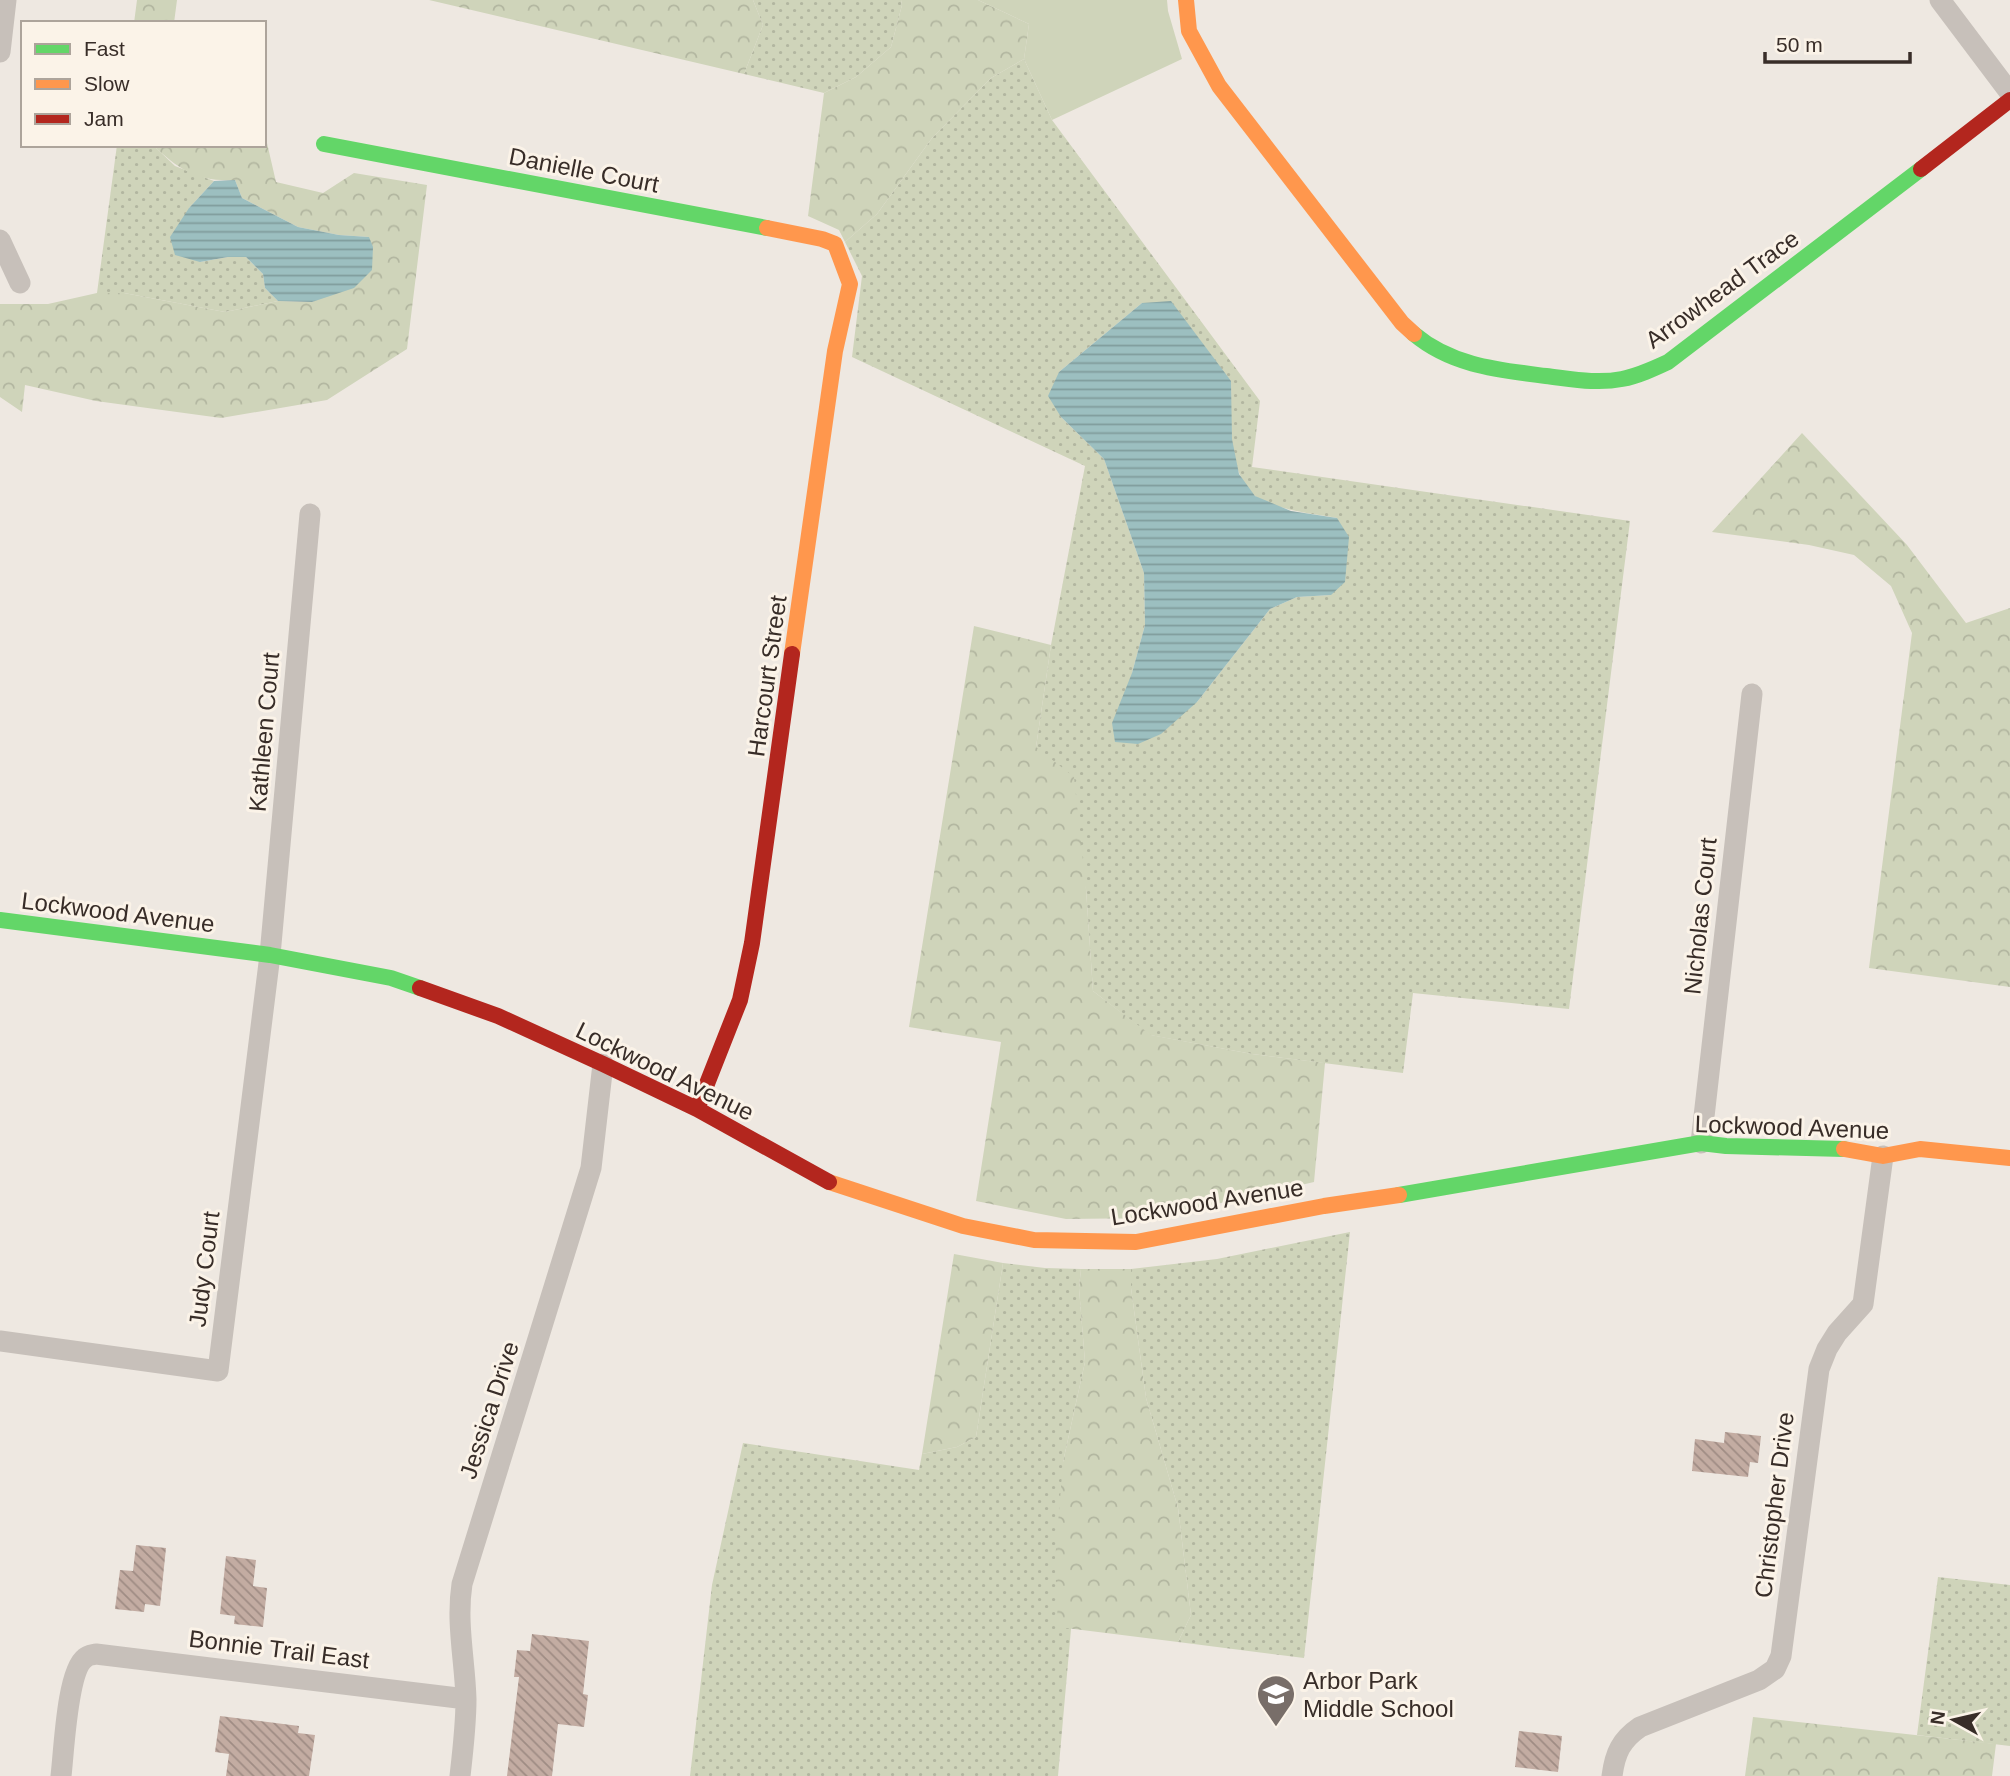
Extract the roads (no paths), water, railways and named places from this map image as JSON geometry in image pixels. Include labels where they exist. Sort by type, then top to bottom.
[{"type":"street","points":[[0,52],[6,0]]},
{"type":"street","name":"Arrowhead Trace","points":[[1186,0],[1189,31],[1219,86],[1402,323],[1419,339],[1449,358],[1469,366],[1503,371],[1605,381],[1633,377],[1668,362],[2010,100]]},
{"type":"street","points":[[1940,0],[2010,93]]},
{"type":"street","name":"Danielle Court","points":[[324,144],[822,239],[835,244]]},
{"type":"street","points":[[0,240],[20,283]]},
{"type":"street","name":"Harcourt Street","points":[[697,1109],[740,1000],[752,943],[835,351],[850,285],[835,244]]},
{"type":"street","name":"Kathleen Court","points":[[270,955],[310,514]]},
{"type":"street","name":"Nicholas Court","points":[[1701,1143],[1752,694]]},
{"type":"street","name":"Lockwood Avenue","points":[[0,920],[270,955],[391,978],[498,1016],[603,1064],[697,1109],[830,1182],[963,1226],[1034,1240],[1136,1242],[1324,1206],[1429,1191],[1701,1143],[1842,1149],[1883,1156],[1920,1149],[2010,1158]]},
{"type":"street","name":"Judy Court","points":[[0,1342],[218,1371],[270,955]]},
{"type":"street","name":"Jessica Drive","points":[[460,1776],[466,1699],[460,1603],[463,1584],[591,1168],[603,1064]]},
{"type":"street","name":"Christopher Drive","points":[[1612,1776],[1614,1760],[1626,1736],[1640,1727],[1759,1680],[1775,1669],[1781,1656],[1819,1369],[1837,1333],[1863,1304],[1883,1156]]},
{"type":"street","name":"Bonnie Trail East","points":[[61,1776],[71,1688],[76,1670],[85,1658],[96,1654],[466,1699]]},
{"type":"water","points":[[235,180],[242,198],[298,227],[339,235],[369,237],[373,247],[372,270],[354,288],[312,302],[278,301],[265,288],[263,274],[246,257],[200,262],[175,255],[170,237],[189,208],[214,181]]},
{"type":"water","points":[[1171,301],[1231,381],[1232,439],[1239,474],[1255,496],[1291,511],[1337,518],[1349,537],[1345,582],[1331,595],[1297,597],[1270,609],[1197,702],[1161,734],[1138,744],[1115,742],[1112,723],[1132,673],[1145,625],[1144,573],[1104,459],[1061,417],[1048,396],[1059,372],[1142,303]]},
{"type":"place","name":"Arbor Park Middle School","points":[[1276,1728]]}]
